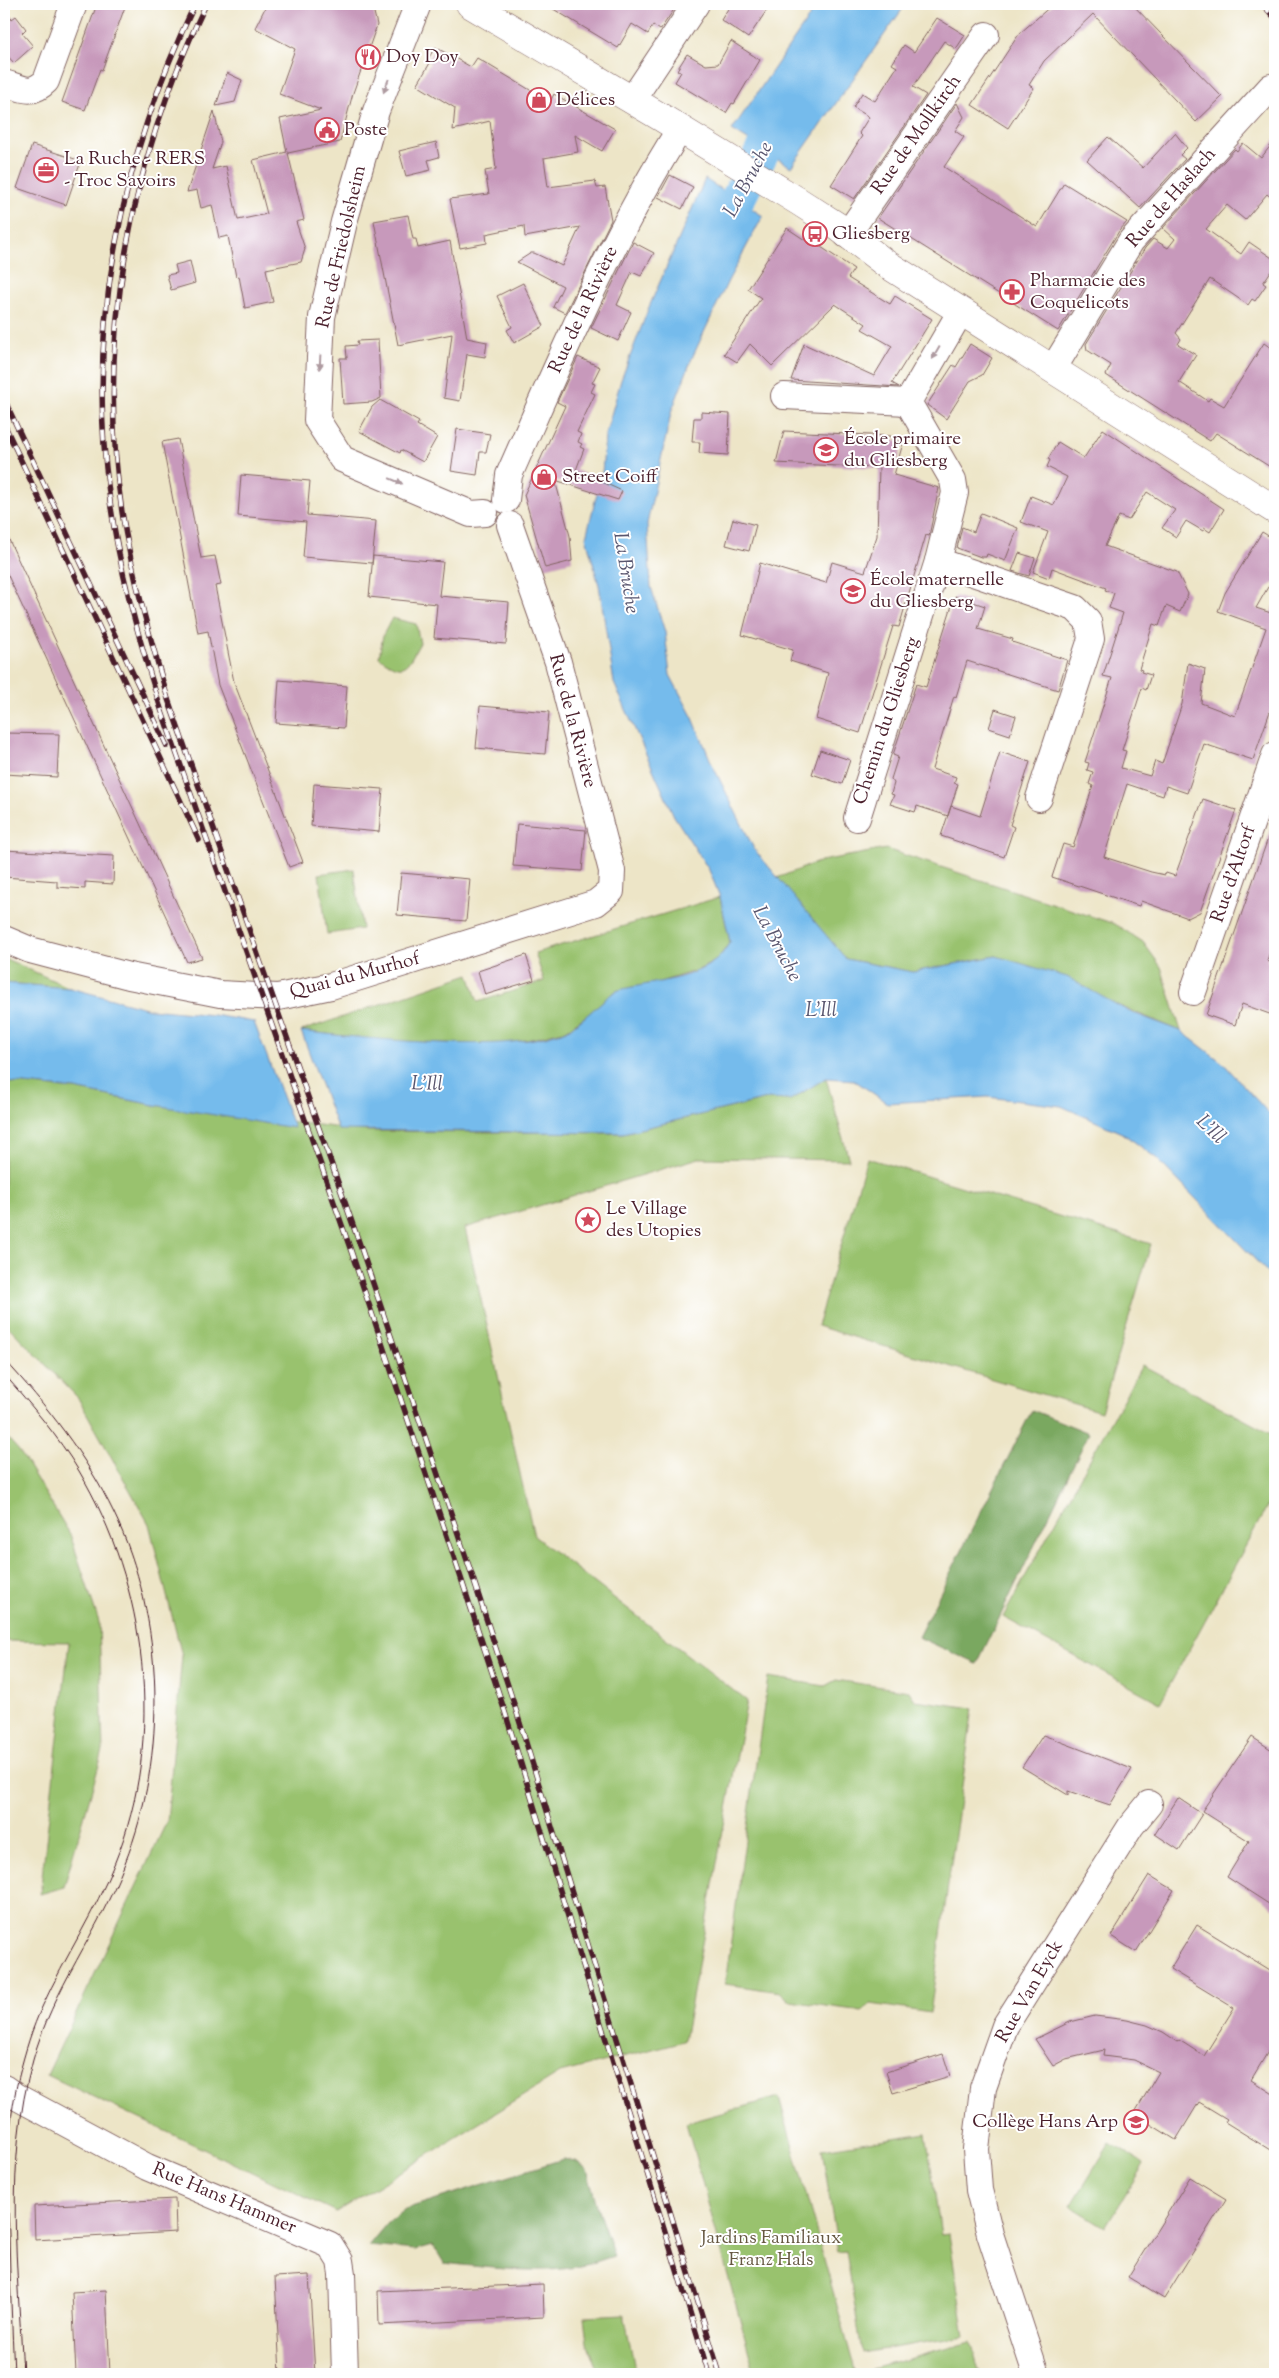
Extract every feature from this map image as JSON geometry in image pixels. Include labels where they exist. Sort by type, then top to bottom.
[{"type":"main road","points":[[470,4],[798,201],[868,252],[1275,510]]},
{"type":"street","points":[[4,84],[31,91],[38,89],[46,81],[74,4]]},
{"type":"street","name":"Rue de Friedolsheim","points":[[418,4],[376,111],[344,222],[322,318],[317,420],[342,458],[472,514],[485,513]]},
{"type":"street","points":[[632,100],[696,4]]},
{"type":"street","name":"Rue de Mollkirch","points":[[847,235],[986,35]]},
{"type":"street","name":"Rue de Haslach","points":[[1053,369],[1131,241],[1272,87]]},
{"type":"street","name":"Rue de la Rivière","points":[[506,500],[509,475],[579,316],[648,180],[680,129]]},
{"type":"street","points":[[784,396],[908,402],[961,311]]},
{"type":"street","name":"Chemin du Gliesberg","points":[[857,818],[938,561],[955,493],[953,480],[908,402]]},
{"type":"street","points":[[496,498],[506,500],[515,511],[515,516],[510,525],[496,528],[488,523],[485,513],[492,500],[496,498]]},
{"type":"street","name":"Rue de la Rivière","points":[[510,525],[558,662],[612,871],[610,891]]},
{"type":"street","points":[[938,561],[1075,608],[1088,621],[1091,639],[1039,798]]},
{"type":"street","name":"Rue d'Altorf","points":[[1193,992],[1275,755]]},
{"type":"street","name":"Quai du Murhof","points":[[4,939],[30,950],[128,976],[220,994],[278,997],[322,989],[503,933],[596,903],[610,891]]},
{"type":"street","name":"Rue Van Eyck","points":[[1036,2374],[990,2234],[979,2190],[976,2149],[983,2088],[1005,2026],[1131,1826],[1149,1804]]},
{"type":"street","name":"Rue Hans Hammer","points":[[4,2088],[29,2104],[147,2167],[330,2244],[340,2261],[342,2274],[345,2374]]},
{"type":"green space","points":[[392,618],[416,624],[420,643],[408,663],[400,667],[394,666],[379,657],[383,635]]},
{"type":"green space","points":[[886,849],[1115,924],[1143,942],[1161,967],[1181,1031],[996,956],[913,972],[846,959],[777,878],[821,861]]},
{"type":"green space","points":[[354,869],[362,929],[327,934],[319,874]]},
{"type":"green space","points":[[720,897],[730,942],[717,960],[698,970],[657,983],[616,991],[566,1030],[498,1045],[382,1041],[301,1031],[469,974],[478,1002],[544,981],[535,953]]},
{"type":"green space","points":[[4,958],[70,988],[4,983]]},
{"type":"green space","points":[[826,1078],[849,1160],[699,1158],[465,1228],[534,1536],[747,1701],[684,2041],[560,2073],[336,2212],[47,2075],[167,1821],[182,1656],[149,1524],[78,1398],[4,1322],[4,1082],[75,1089],[154,1105],[367,1131],[623,1133],[767,1099],[790,1100]]},
{"type":"green space","points":[[867,1158],[1151,1244],[1101,1412],[817,1326]]},
{"type":"green space","points":[[1142,1365],[1275,1436],[1275,1492],[1160,1703],[1003,1617]]},
{"type":"green space","points":[[1032,1410],[1089,1433],[977,1664],[918,1637]]},
{"type":"green space","points":[[4,1434],[20,1452],[70,1534],[99,1622],[103,1751],[64,1887],[40,1894],[69,1642],[4,1641]]},
{"type":"green space","points":[[768,1677],[825,1686],[836,1680],[909,1691],[915,1700],[973,1708],[930,2013],[871,2004],[862,2011],[790,2001],[780,1992],[725,1984]]},
{"type":"green space","name":"Jardins Familiaux Franz Hals","points":[[779,2097],[856,2374],[755,2374],[686,2123]]},
{"type":"green space","points":[[926,2133],[941,2235],[949,2234],[965,2336],[862,2353],[846,2251],[838,2252],[822,2149]]},
{"type":"green space","points":[[1110,2143],[1144,2164],[1105,2227],[1071,2206]]},
{"type":"green space","points":[[563,2159],[576,2161],[587,2169],[600,2216],[614,2256],[566,2269],[531,2270],[444,2263],[433,2245],[416,2250],[368,2246],[387,2223],[405,2209]]},
{"type":"green space","points":[[624,2314],[636,2374],[599,2374],[587,2343],[584,2316]]},
{"type":"green space","points":[[971,2342],[980,2374],[873,2374],[872,2369]]},
{"type":"water","points":[[818,4],[906,4],[791,167],[732,130]]},
{"type":"water","name":"L'Ill","points":[[705,179],[763,216],[728,281],[692,358],[671,413],[647,524],[651,587],[665,632],[670,675],[693,718],[712,764],[754,849],[846,959],[913,972],[996,956],[1067,977],[1128,1011],[1181,1031],[1223,1063],[1275,1120],[1275,1280],[1156,1158],[1124,1134],[1061,1106],[988,1097],[887,1103],[854,1080],[826,1078],[790,1100],[767,1099],[623,1133],[338,1130],[301,1031],[444,1043],[490,1043],[535,1039],[564,1031],[571,1027],[607,997],[619,990],[682,977],[705,967],[718,958],[730,942],[720,897],[709,870],[674,816],[614,683],[599,585],[586,537],[602,473],[605,436],[621,380],[649,307]]},
{"type":"water","points":[[4,983],[70,988],[150,1009],[213,1015],[254,1022],[294,1128],[154,1105],[75,1089],[4,1082]]},
{"type":"building","points":[[97,4],[126,4],[85,110],[62,102]]},
{"type":"building","points":[[267,4],[372,4],[377,25],[353,93],[340,142],[288,153],[304,220],[296,222],[305,249],[301,262],[266,269],[273,302],[245,308],[239,276],[236,277],[228,236],[219,238],[212,205],[201,208],[197,190],[187,192],[214,111],[221,142],[212,169],[226,166],[238,220],[267,214],[253,160],[287,152],[280,119],[321,110],[279,94],[295,49],[255,28]]},
{"type":"building","points":[[545,4],[668,4],[675,8],[660,30],[653,25],[648,34],[632,24],[618,48]]},
{"type":"building","points":[[731,4],[771,4],[748,38],[721,20]]},
{"type":"building","points":[[1053,4],[1132,4],[1222,97],[1196,122],[1093,14],[1044,61],[1029,85],[1034,88],[1008,128],[972,105],[1019,34]]},
{"type":"building","points":[[4,10],[12,19],[16,16],[26,29],[22,33],[33,46],[14,63],[4,52]]},
{"type":"building","points":[[937,18],[965,35],[956,49],[944,41],[913,87],[926,95],[854,199],[831,185],[862,136],[859,133],[869,117],[853,107],[862,93],[875,101],[897,67],[892,64],[904,45],[914,52]]},
{"type":"building","points":[[731,41],[760,60],[734,104],[732,103],[726,113],[675,82],[681,72],[677,70],[687,54],[706,65],[718,64]]},
{"type":"building","points":[[435,47],[471,67],[477,58],[550,102],[554,94],[615,129],[602,151],[575,135],[578,152],[544,158],[548,187],[595,181],[597,188],[605,187],[611,220],[565,313],[553,307],[563,286],[517,262],[534,253],[562,266],[580,227],[525,237],[524,226],[486,234],[487,243],[460,248],[450,199],[489,194],[485,171],[496,169],[490,121],[453,130],[455,108],[417,85],[430,63],[427,61]]},
{"type":"building","points":[[227,73],[242,80],[235,102],[216,106]]},
{"type":"building","points":[[957,103],[964,117],[955,131],[964,137],[944,167],[1037,227],[1064,183],[1127,222],[1119,231],[1058,331],[878,218]]},
{"type":"building","points":[[1175,133],[1187,148],[1180,155],[1185,159],[1140,208],[1087,160],[1108,137],[1143,168]]},
{"type":"building","points":[[1275,140],[1275,201],[1267,194],[1245,220],[1227,205],[1206,229],[1241,254],[1249,242],[1275,260],[1275,265],[1263,283],[1266,285],[1255,301],[1252,299],[1248,305],[1210,279],[1176,333],[1181,339],[1178,344],[1196,355],[1179,382],[1208,401],[1210,398],[1224,406],[1264,343],[1275,351],[1275,470],[1216,433],[1210,441],[1106,375],[1111,365],[1087,350],[1086,344],[1145,248],[1153,239],[1168,248],[1175,239],[1163,228],[1235,149],[1237,151],[1243,143],[1261,158]]},
{"type":"building","points":[[436,142],[439,157],[428,160],[431,170],[406,176],[399,151]]},
{"type":"building","points":[[32,145],[81,161],[66,205],[17,188]]},
{"type":"building","points":[[670,175],[693,187],[682,209],[658,197]]},
{"type":"building","points":[[408,215],[413,239],[416,239],[418,248],[450,241],[467,338],[487,342],[485,357],[467,354],[460,401],[444,398],[452,334],[398,345],[374,221]]},
{"type":"building","points":[[787,228],[805,240],[806,237],[854,269],[848,278],[890,304],[895,296],[932,319],[892,383],[899,387],[791,380],[804,344],[874,376],[892,346],[862,329],[866,324],[835,304],[772,366],[750,344],[737,362],[724,354],[761,298],[748,289]]},
{"type":"building","points":[[633,242],[654,253],[641,276],[632,272],[617,305],[631,312],[618,341],[591,328]]},
{"type":"building","points":[[190,261],[195,283],[171,290],[167,275],[177,273],[175,265]]},
{"type":"building","points":[[523,283],[544,326],[514,343],[507,330],[512,327],[497,296]]},
{"type":"building","points":[[378,340],[381,398],[372,402],[343,404],[340,358],[347,358],[346,346],[358,345],[357,341]]},
{"type":"building","points":[[970,344],[992,358],[982,375],[970,381],[946,419],[927,405],[953,365],[956,367]]},
{"type":"building","points":[[578,357],[600,367],[592,383],[595,384],[591,392],[595,394],[577,432],[581,434],[578,442],[582,444],[580,447],[584,449],[576,470],[622,491],[618,500],[555,480],[570,536],[572,561],[545,568],[524,495],[565,406],[557,402]]},
{"type":"building","points":[[380,400],[419,422],[417,425],[437,437],[423,462],[401,450],[400,453],[359,431],[372,407]]},
{"type":"building","points":[[701,412],[730,414],[728,455],[699,453],[700,442],[692,442],[694,418],[701,418]]},
{"type":"building","points":[[457,429],[490,434],[486,452],[480,452],[477,475],[451,471]]},
{"type":"building","points":[[1103,429],[1224,509],[1210,532],[1204,528],[1203,531],[1186,521],[1176,537],[1162,528],[1175,510],[1147,492],[1129,520],[1119,516],[1105,546],[1177,572],[1188,594],[1180,612],[1166,606],[1159,626],[1153,624],[1139,669],[1142,670],[1141,672],[1151,675],[1146,690],[1142,688],[1122,750],[1126,751],[1121,768],[1150,776],[1155,761],[1162,764],[1182,704],[1188,663],[1205,669],[1201,703],[1235,716],[1266,628],[1218,611],[1225,593],[1262,532],[1275,540],[1275,583],[1268,587],[1256,608],[1271,613],[1273,607],[1275,608],[1275,697],[1253,760],[1204,744],[1187,793],[1166,786],[1163,796],[1127,784],[1104,857],[1151,872],[1175,876],[1203,799],[1236,810],[1200,912],[1188,918],[1141,901],[1139,906],[1052,877],[1063,844],[1073,847],[1093,786],[1089,784],[1093,772],[1087,770],[1089,763],[1085,762],[1112,678],[1103,676],[1123,613],[1109,608],[1114,593],[1105,590],[1106,588],[1052,568],[1049,578],[1033,572],[1048,532],[1021,522],[1031,496],[1054,505],[1067,477],[1047,467],[1050,460],[1048,459],[1058,442],[1084,458]]},
{"type":"building","points":[[784,431],[891,436],[891,438],[903,443],[894,475],[939,488],[929,536],[926,535],[899,627],[893,626],[860,733],[816,719],[828,673],[790,661],[793,650],[742,635],[760,563],[826,583],[832,562],[865,572],[877,536],[879,468],[776,463]]},
{"type":"building","points":[[178,439],[201,558],[215,556],[221,585],[215,586],[234,682],[303,862],[289,867],[218,685],[208,631],[198,633],[162,442]]},
{"type":"building","points":[[241,475],[310,481],[307,515],[376,521],[372,563],[303,557],[306,522],[238,516]]},
{"type":"building","points":[[981,513],[1018,528],[1005,561],[987,554],[986,557],[981,557],[957,548],[962,527],[974,532]]},
{"type":"building","points":[[733,519],[756,525],[749,551],[726,545]]},
{"type":"building","points":[[4,529],[202,958],[187,962],[4,567]]},
{"type":"building","points":[[1019,553],[1035,558],[1029,576],[1012,571]]},
{"type":"building","points":[[373,556],[443,562],[439,596],[509,602],[506,644],[434,638],[437,604],[369,597]]},
{"type":"building","points":[[955,596],[985,606],[978,629],[1013,639],[1012,642],[1067,660],[1058,690],[967,661],[956,697],[954,696],[932,769],[956,777],[954,783],[958,784],[948,816],[917,806],[915,812],[890,804],[894,795],[891,794],[894,783],[891,779],[898,757],[893,755],[916,684],[926,687]]},
{"type":"building","points":[[279,680],[347,686],[344,728],[276,723]]},
{"type":"building","points":[[480,706],[549,712],[545,754],[476,748]]},
{"type":"building","points":[[995,709],[1016,716],[1010,735],[989,728]]},
{"type":"building","points":[[4,733],[59,734],[57,777],[4,774]]},
{"type":"building","points":[[820,750],[850,760],[842,784],[812,774]]},
{"type":"building","points":[[1000,752],[1030,762],[1010,825],[1014,827],[1004,857],[941,836],[951,806],[980,816]]},
{"type":"building","points":[[314,784],[383,789],[379,832],[311,826]]},
{"type":"building","points":[[517,824],[586,830],[582,871],[513,866]]},
{"type":"building","points":[[1273,824],[1275,825],[1275,936],[1267,961],[1275,964],[1275,1016],[1242,1004],[1235,1025],[1206,1015]]},
{"type":"building","points":[[4,850],[114,856],[113,884],[85,882],[85,889],[57,887],[57,881],[4,877]]},
{"type":"building","points":[[401,873],[470,879],[466,921],[397,915]]},
{"type":"building","points":[[526,955],[534,980],[485,995],[478,971]]},
{"type":"building","points":[[1043,1735],[1132,1769],[1110,1805],[1068,1791],[1068,1795],[1022,1767]]},
{"type":"building","points":[[1252,1737],[1275,1752],[1275,1908],[1227,1877],[1249,1841],[1202,1811]]},
{"type":"building","points":[[1178,1798],[1202,1814],[1179,1850],[1155,1834]]},
{"type":"building","points":[[1149,1875],[1174,1890],[1136,1952],[1111,1936]]},
{"type":"building","points":[[1197,1925],[1275,1973],[1275,2040],[1251,2080],[1275,2095],[1275,2153],[1225,2122],[1227,2119],[1199,2102],[1176,2140],[1134,2114],[1159,2072],[1134,2060],[1103,2056],[1104,2050],[1066,2059],[1053,2066],[1035,2039],[1070,2022],[1095,2016],[1127,2020],[1147,2025],[1163,2032],[1178,2042],[1179,2040],[1204,2056],[1234,2008],[1170,1969]]},
{"type":"building","points":[[943,2054],[950,2076],[893,2093],[886,2072]]},
{"type":"building","points":[[1190,2177],[1226,2199],[1164,2299],[1128,2277]]},
{"type":"building","points":[[175,2199],[176,2232],[35,2240],[34,2206]]},
{"type":"building","points":[[309,2275],[315,2374],[280,2374],[275,2277]]},
{"type":"building","points":[[543,2284],[544,2317],[379,2325],[378,2291]]},
{"type":"building","points":[[106,2290],[110,2374],[76,2374],[72,2292]]},
{"type":"waterway","name":"La Bruche","points":[[716,241],[763,150],[789,110]]},
{"type":"tram line","points":[[4,1359],[65,1432],[91,1471],[114,1513],[131,1554],[143,1597],[151,1642],[155,1687],[154,1733],[149,1778],[139,1821],[125,1863],[114,1888],[41,2034],[24,2099],[18,2137],[15,2216],[23,2374]]},
{"type":"tram line","points":[[4,1374],[62,1445],[79,1471],[102,1515],[120,1563],[134,1612],[142,1663],[144,1714],[140,1765],[131,1814],[115,1862],[39,2014],[26,2049],[15,2096],[10,2135],[8,2175],[14,2374]]},
{"type":"railway","points":[[195,4],[169,61],[148,120],[130,181],[116,242],[107,304],[102,367],[103,430],[109,493],[123,574],[160,706],[350,1248],[505,1712],[709,2374]]},
{"type":"railway","points":[[206,4],[180,64],[157,125],[139,188],[126,252],[117,316],[113,381],[115,446],[122,512],[136,583],[168,699],[360,1245],[516,1710],[720,2374]]},
{"type":"railway","points":[[1262,4],[1275,18]]},
{"type":"railway","points":[[4,399],[167,746]]},
{"type":"railway","points":[[4,424],[199,840]]},
{"type":"place","name":"Doy Doy","points":[[368,57]]},
{"type":"place","name":"Délices","points":[[539,100]]},
{"type":"place","name":"Poste","points":[[327,130]]},
{"type":"place","name":"La Ruche - RERS - Troc Savoirs","points":[[46,170]]},
{"type":"place","name":"Gliesberg","points":[[815,234]]},
{"type":"place","name":"Pharmacie des Coquelicots","points":[[1012,292]]},
{"type":"place","name":"École primaire du Gliesberg","points":[[826,450]]},
{"type":"place","name":"Street Coiff","points":[[544,477]]},
{"type":"place","name":"École maternelle du Gliesberg","points":[[853,591]]},
{"type":"place","name":"Le Village des Utopies","points":[[588,1220]]},
{"type":"place","name":"Collège Hans Arp","points":[[1136,2122]]}]
